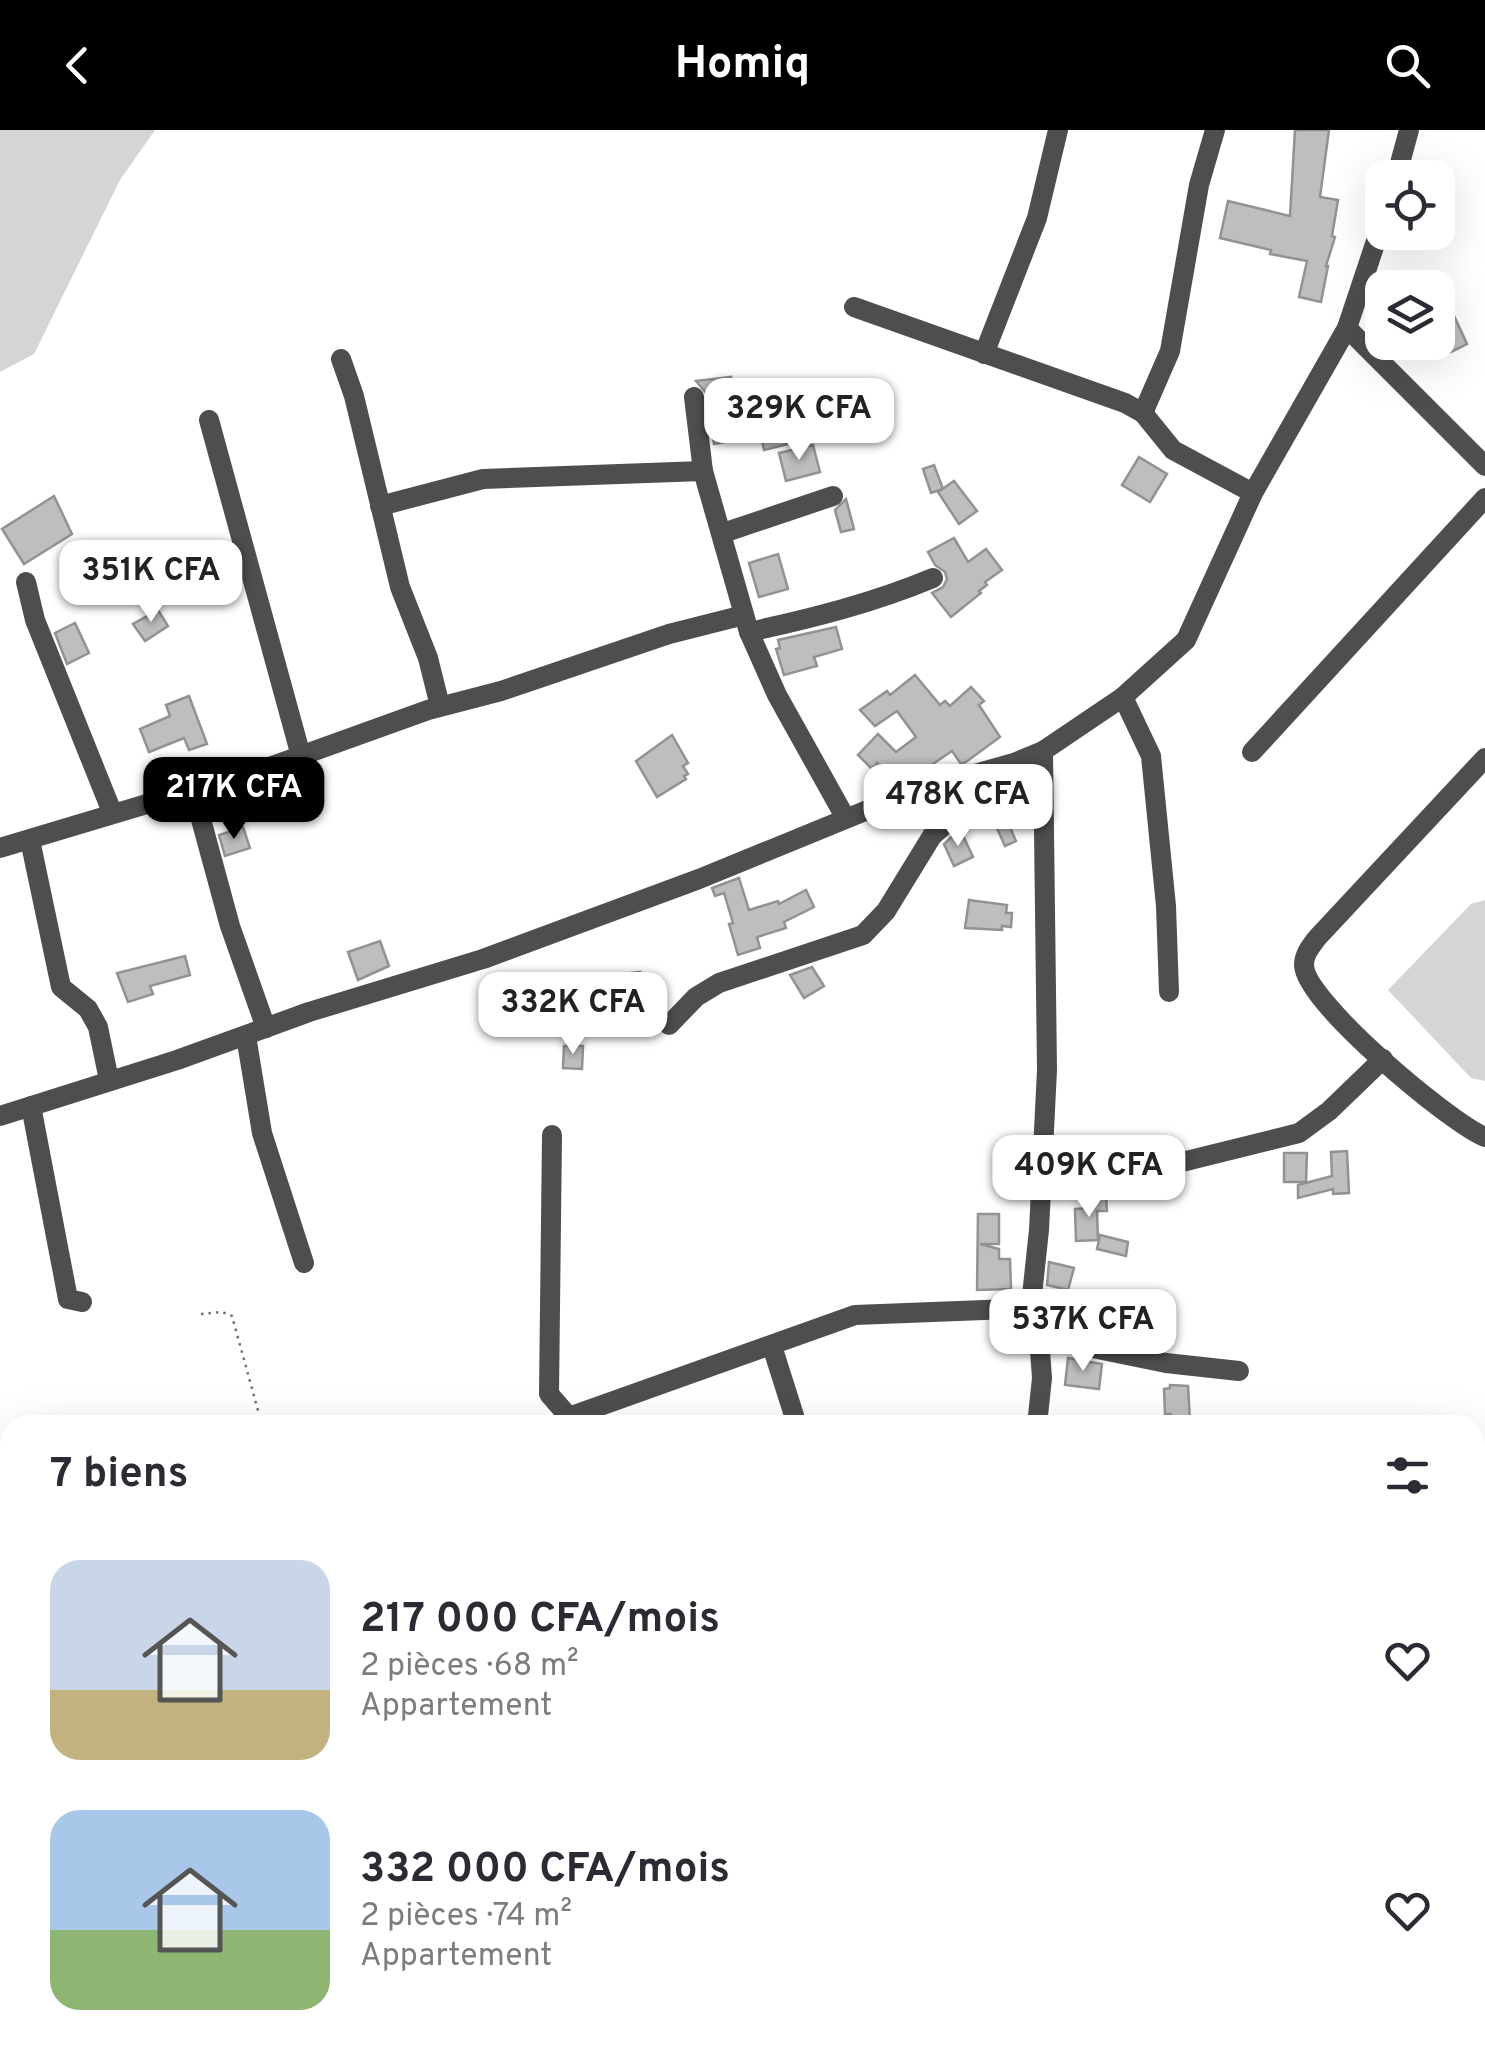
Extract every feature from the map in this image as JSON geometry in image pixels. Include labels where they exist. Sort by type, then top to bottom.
[{"type":"street","points":[[984,354],[1037,218],[1058,130]]},
{"type":"street","points":[[1143,413],[1170,351],[1199,185],[1215,130]]},
{"type":"street","points":[[1401,160],[1410,130]]},
{"type":"street","points":[[0,1116],[482,959],[698,878],[914,790],[1014,763],[1043,751],[1123,697],[1186,640],[1253,492],[1347,328],[1373,250]]},
{"type":"street","points":[[854,307],[1125,403],[1143,413],[1173,450],[1253,492]]},
{"type":"street","points":[[1347,328],[1485,466]]},
{"type":"street","points":[[341,359],[354,396],[400,587],[428,658],[440,706]]},
{"type":"street","points":[[694,397],[703,471],[747,624],[777,695],[845,817]]},
{"type":"street","points":[[209,420],[301,756]]},
{"type":"street","points":[[380,506],[482,479],[703,471]]},
{"type":"street","points":[[724,534],[834,496]]},
{"type":"street","points":[[1252,752],[1485,498]]},
{"type":"street","points":[[0,848],[301,756],[440,706],[502,691],[713,620],[747,624],[884,599],[932,578]]},
{"type":"street","points":[[26,582],[36,620],[112,812]]},
{"type":"street","points":[[1123,697],[1151,756],[1166,906],[1169,992]]},
{"type":"street","points":[[1039,1415],[1042,1378],[1039,1337],[1031,1305],[1043,1170],[1048,985],[1043,751]]},
{"type":"street","points":[[1485,758],[1307,952],[1304,966],[1316,992],[1383,1059],[1449,1116],[1485,1137]]},
{"type":"street","points":[[669,1026],[696,997],[719,983],[863,936],[886,911],[932,836],[1014,763]]},
{"type":"street","points":[[193,790],[256,1032],[262,1132],[304,1263]]},
{"type":"street","points":[[30,840],[61,987],[88,1009],[98,1027],[110,1080]]},
{"type":"street","points":[[1043,1170],[1060,1184],[1077,1188],[1299,1132],[1329,1112],[1383,1059]]},
{"type":"street","points":[[31,1106],[68,1299],[82,1302]]},
{"type":"street","points":[[552,1135],[549,1394],[560,1415]]},
{"type":"street","points":[[580,1415],[855,1316],[1031,1305]]},
{"type":"street","points":[[1039,1337],[1166,1363],[1239,1371]]},
{"type":"street","points":[[772,1346],[794,1415]]},
{"type":"path","points":[[202,1314],[222,1312],[232,1316],[259,1415]]},
{"type":"shaded area","points":[[0,130],[155,130],[120,180],[34,354],[0,372]]},
{"type":"shaded area","points":[[1485,900],[1485,1081],[1471,1078],[1388,990],[1471,904]]},
{"type":"building","points":[[1295,130],[1329,130],[1320,197],[1338,200],[1332,236],[1335,237],[1321,302],[1299,297],[1307,261],[1220,238],[1228,201],[1290,216]]},
{"type":"building","points":[[1455,318],[1467,344],[1455,350]]},
{"type":"building","points":[[731,377],[732,392],[725,395],[724,407],[730,441],[714,444],[707,394],[696,381]]},
{"type":"building","points":[[783,425],[788,444],[764,450],[760,430]]},
{"type":"building","points":[[813,445],[820,472],[786,481],[779,453]]},
{"type":"building","points":[[1139,457],[1167,474],[1150,502],[1122,485]]},
{"type":"building","points":[[934,465],[943,489],[931,493],[923,469]]},
{"type":"building","points":[[954,481],[977,511],[959,524],[938,492]]},
{"type":"building","points":[[54,496],[72,534],[24,564],[2,529]]},
{"type":"building","points":[[846,499],[854,529],[841,532],[835,510]]},
{"type":"building","points":[[954,538],[968,562],[986,549],[1002,570],[951,617],[932,593],[943,587],[947,579],[928,552]]},
{"type":"building","points":[[778,554],[788,589],[759,597],[749,563]]},
{"type":"building","points":[[158,610],[168,626],[145,641],[133,624]]},
{"type":"building","points":[[75,623],[89,653],[67,664],[55,633]]},
{"type":"building","points":[[836,627],[842,649],[814,657],[817,666],[784,675],[776,649],[780,648],[778,640]]},
{"type":"building","points":[[915,675],[940,705],[945,701],[950,706],[971,687],[984,701],[979,705],[1000,737],[966,762],[961,764],[952,751],[896,783],[877,763],[872,769],[858,755],[878,734],[896,752],[916,737],[897,711],[875,726],[860,710],[887,691],[890,695]]},
{"type":"building","points":[[189,696],[207,744],[189,750],[184,738],[149,752],[140,729],[170,716],[166,705]]},
{"type":"building","points":[[672,735],[688,763],[683,766],[688,774],[657,797],[636,761]]},
{"type":"building","points":[[274,780],[283,808],[245,821],[235,792]]},
{"type":"building","points":[[997,797],[1016,841],[1005,846],[987,806]]},
{"type":"building","points":[[900,811],[904,818],[885,828],[880,820]]},
{"type":"building","points":[[243,827],[250,848],[225,856],[219,835]]},
{"type":"building","points":[[960,829],[973,857],[954,866],[944,844]]},
{"type":"building","points":[[739,878],[749,910],[778,901],[779,904],[806,890],[814,907],[784,922],[786,928],[757,937],[760,948],[738,955],[724,893],[715,896],[712,888]]},
{"type":"building","points":[[969,900],[1007,905],[1006,913],[1012,913],[1011,927],[965,928]]},
{"type":"building","points":[[380,941],[389,966],[358,980],[348,952]]},
{"type":"building","points":[[185,956],[190,975],[150,986],[153,994],[128,1002],[117,973]]},
{"type":"building","points":[[812,967],[824,986],[804,998],[790,975]]},
{"type":"building","points":[[640,972],[641,993],[647,993],[648,1012],[642,1012],[642,1022],[619,1023],[612,975]]},
{"type":"building","points":[[564,1046],[583,1046],[582,1069],[563,1068]]},
{"type":"building","points":[[1347,1151],[1349,1193],[1333,1194],[1333,1189],[1298,1198],[1298,1185],[1332,1176],[1331,1152]]},
{"type":"building","points":[[1284,1153],[1307,1153],[1306,1182],[1284,1182]]},
{"type":"building","points":[[1106,1196],[1107,1211],[1097,1211],[1098,1240],[1076,1241],[1075,1209],[1094,1208],[1093,1198]]},
{"type":"building","points":[[978,1214],[999,1214],[999,1244],[980,1244],[999,1249],[999,1259],[1010,1259],[1011,1289],[977,1290]]},
{"type":"building","points":[[1100,1235],[1128,1242],[1126,1256],[1097,1249]]},
{"type":"building","points":[[1049,1262],[1074,1268],[1068,1290],[1047,1285]]},
{"type":"building","points":[[1068,1358],[1102,1364],[1099,1389],[1065,1385]]},
{"type":"building","points":[[1188,1386],[1190,1415],[1165,1414],[1164,1389]]}]
